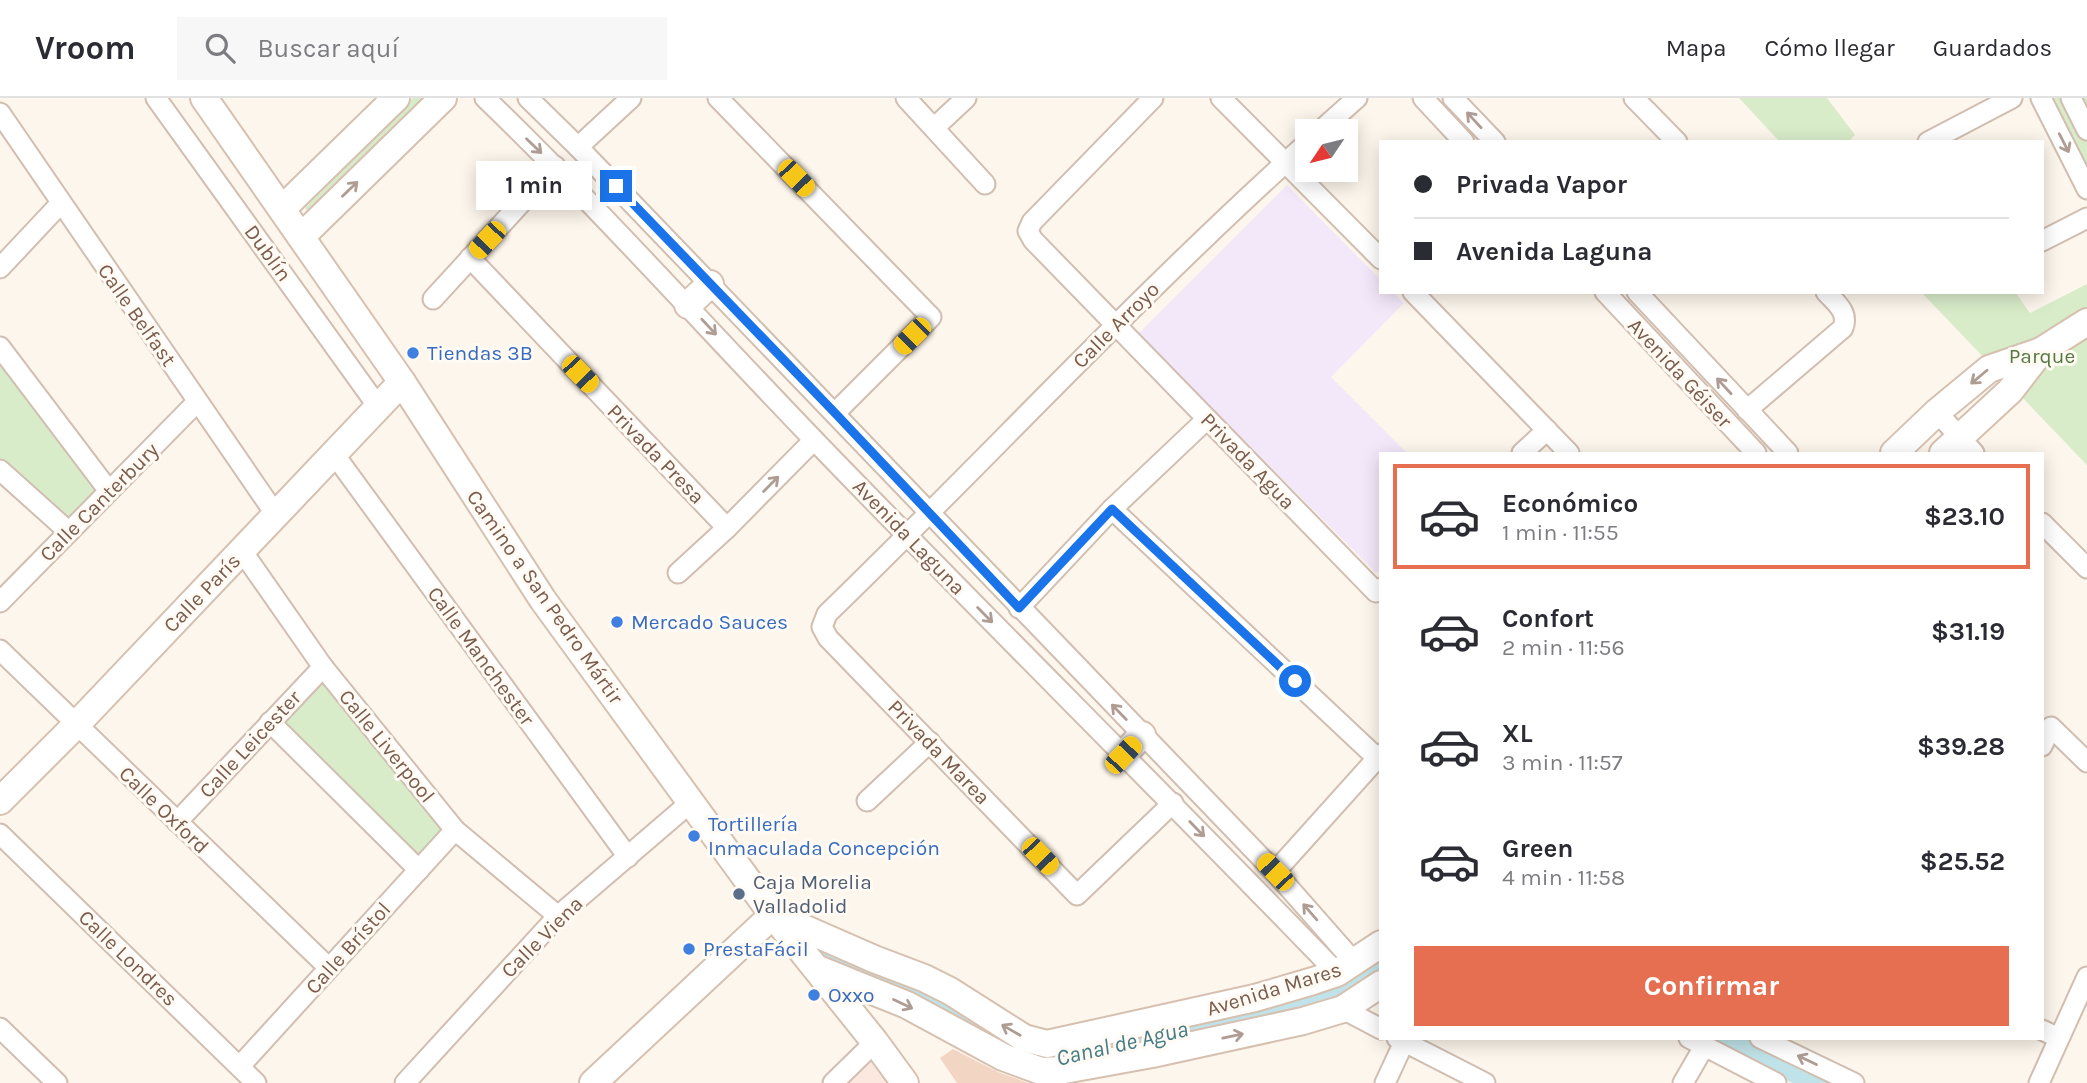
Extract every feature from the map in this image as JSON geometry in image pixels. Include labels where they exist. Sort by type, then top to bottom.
[{"type":"street","name":"Dublín","points":[[156,98],[379,408]]},
{"type":"street","name":"Camino a San Pedro Mártir","points":[[204,98],[402,382],[542,600],[773,915],[905,1083]]},
{"type":"street","points":[[282,209],[396,98]]},
{"type":"street","points":[[301,237],[443,98]]},
{"type":"street","name":"Avenida Laguna","points":[[485,98],[555,166],[814,440],[1123,755],[1346,968]]},
{"type":"street","name":"Avenida Laguna","points":[[528,98],[835,413],[1019,608],[1275,872],[1346,968]]},
{"type":"street","points":[[578,147],[631,98]]},
{"type":"street","points":[[718,98],[931,317],[835,413]]},
{"type":"street","points":[[906,98],[985,184]]},
{"type":"street","points":[[934,128],[966,98]]},
{"type":"street","name":"Privada Agua","points":[[1153,98],[1032,222],[1028,231],[1033,240],[1114,326],[1376,592],[1379,590]]},
{"type":"street","points":[[1222,98],[1379,257]]},
{"type":"street","points":[[1333,119],[1357,98]]},
{"type":"street","points":[[1423,98],[1462,140]]},
{"type":"street","points":[[1454,98],[1493,140]]},
{"type":"street","points":[[1634,98],[1675,140]]},
{"type":"street","points":[[1932,140],[2012,98]]},
{"type":"street","points":[[2041,98],[2087,189]]},
{"type":"street","points":[[2071,98],[2087,130]]},
{"type":"street","name":"Calle Belfast","points":[[0,113],[276,515]]},
{"type":"street","name":"Calle Arroyo","points":[[930,513],[1114,326],[1295,154]]},
{"type":"street","points":[[433,299],[555,166]]},
{"type":"street","points":[[0,268],[60,204]]},
{"type":"street","points":[[2044,241],[2087,218]]},
{"type":"street","name":"Privada Presa","points":[[470,258],[727,528]]},
{"type":"street","points":[[688,305],[710,284]]},
{"type":"street","points":[[1415,294],[1568,452]]},
{"type":"street","name":"Avenida Géiser","points":[[1607,294],[1755,452]]},
{"type":"street","name":"Avenida Géiser","points":[[1639,294],[1787,452]]},
{"type":"street","points":[[1748,411],[1843,328],[1846,318],[1844,312],[1828,294]]},
{"type":"street","points":[[1895,452],[1937,412],[1989,369],[2041,351],[2087,322]]},
{"type":"street","points":[[0,347],[109,491]]},
{"type":"street","points":[[1937,412],[1959,448],[2010,391],[2041,351]]},
{"type":"street","name":"Calle París","points":[[0,801],[76,726],[402,382]]},
{"type":"street","name":"Calle Canterbury","points":[[0,602],[197,402]]},
{"type":"street","points":[[1019,608],[1112,509],[1207,419]]},
{"type":"street","points":[[1523,452],[1547,430]]},
{"type":"street","points":[[678,573],[814,440]]},
{"type":"street","name":"Calle Manchester","points":[[334,454],[628,857]]},
{"type":"street","points":[[0,470],[69,532]]},
{"type":"street","points":[[1112,509],[1379,756],[1275,872]]},
{"type":"street","name":"Privada Marea","points":[[930,513],[827,614],[822,627],[828,638],[1077,895],[1173,803]]},
{"type":"street","points":[[2044,525],[2087,568]]},
{"type":"street","name":"Calle Liverpool","points":[[242,551],[323,667],[455,830],[558,916]]},
{"type":"street","name":"Calle Oxford","points":[[0,650],[330,968]]},
{"type":"street","name":"Calle Leicester","points":[[177,822],[323,667]]},
{"type":"street","points":[[270,722],[419,870]]},
{"type":"street","points":[[2044,742],[2051,727],[2087,762]]},
{"type":"street","points":[[1123,755],[1142,734]]},
{"type":"street","points":[[867,801],[930,742]]},
{"type":"street","name":"Calle Viena","points":[[405,1083],[558,916],[691,802]]},
{"type":"street","name":"Calle Brístol","points":[[240,1066],[455,830]]},
{"type":"street","name":"Calle Londres","points":[[0,834],[256,1083]]},
{"type":"street","points":[[593,1083],[773,915]]},
{"type":"street","name":"Avenida Mares","points":[[773,915],[924,978],[950,991],[1024,1038],[1046,1044],[1255,998],[1346,968],[1379,945]]},
{"type":"street","name":"Avenida Mares","points":[[817,969],[907,1005],[1003,1057],[1041,1071],[1064,1070],[1152,1054],[1303,1021],[1343,1009],[1379,985]]},
{"type":"street","points":[[2039,1083],[2051,1034],[2087,977]]},
{"type":"street","points":[[1343,1009],[1379,1028]]},
{"type":"street","points":[[0,1028],[57,1083]]},
{"type":"street","points":[[1385,1083],[1401,1040],[1485,1083]]},
{"type":"street","points":[[1764,1040],[1854,1083]]},
{"type":"street","points":[[833,1083],[875,1042]]},
{"type":"street","points":[[1683,1083],[1697,1042],[1776,1083]]},
{"type":"shaded area","points":[[1287,185],[1379,278],[1379,294],[1395,294],[1404,303],[1331,377],[1406,452],[1379,452],[1379,571],[1376,573],[1138,334]]},
{"type":"shaded area","points":[[877,1049],[902,1083],[843,1083]]},
{"type":"green space","points":[[413,98],[433,98],[311,215],[305,208]]},
{"type":"green space","points":[[1739,98],[1827,98],[1855,135],[1850,140],[1778,140]]},
{"type":"green space","points":[[2038,98],[2087,98],[2087,192]]},
{"type":"green space","name":"Parque","points":[[2087,284],[2087,465],[1923,294],[2016,294],[2030,313]]},
{"type":"green space","points":[[0,354],[102,490],[70,524],[0,462]]},
{"type":"green space","points":[[323,667],[455,830],[419,870],[270,722]]},
{"type":"building","points":[[953,1049],[998,1072],[1028,1083],[957,1083],[940,1058]]},
{"type":"waterway","name":"Canal de Agua","points":[[832,960],[920,994],[993,1037]]},
{"type":"waterway","name":"Canal de Agua","points":[[1060,1058],[1314,1000],[1353,983],[1379,964]]},
{"type":"waterway","name":"Canal de Agua","points":[[1730,1040],[1819,1083]]},
{"type":"place","name":"Tiendas 3B","points":[[413,353]]},
{"type":"place","name":"Mercado Sauces","points":[[617,622]]},
{"type":"place","name":"Tortillería Inmaculada Concepción","points":[[694,836]]},
{"type":"place","name":"Caja Morelia Valladolid","points":[[739,894]]},
{"type":"place","name":"PrestaFácil","points":[[689,949]]},
{"type":"place","name":"Oxxo","points":[[814,995]]},
{"type":"route","points":[[616,186],[1019,608],[1112,509],[1295,681]]}]
